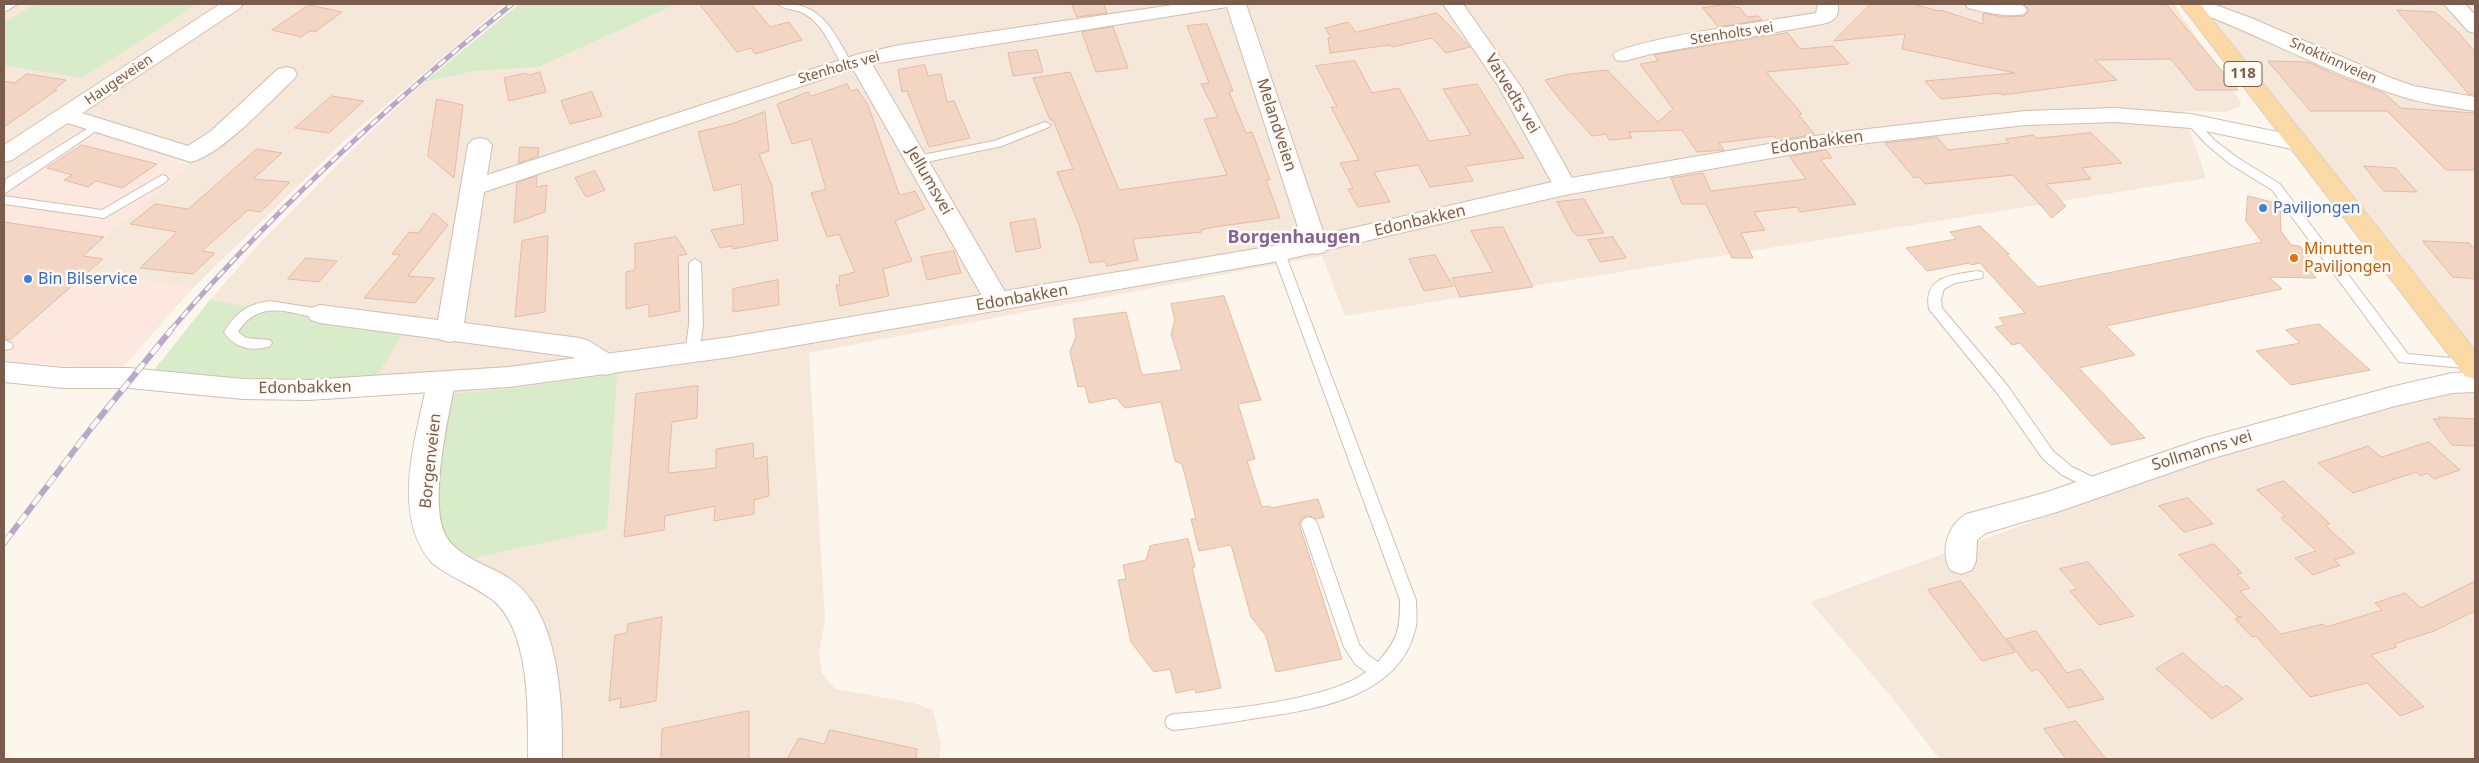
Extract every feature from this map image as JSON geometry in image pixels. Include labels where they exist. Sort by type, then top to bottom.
[{"type":"main road","name":"118","points":[[2190,4],[2474,372]]},
{"type":"street","name":"Haugeveien","points":[[4,155],[233,4]]},
{"type":"street","name":"Stenholts vei","points":[[472,188],[853,62],[900,51],[1220,4]]},
{"type":"street","name":"Melandveien","points":[[1236,4],[1316,246]]},
{"type":"street","name":"Vatvedts vei","points":[[1453,4],[1510,86],[1566,187]]},
{"type":"street","name":"Stenholts vei","points":[[1624,56],[1648,48],[1822,18],[1828,15],[1828,4]]},
{"type":"street","points":[[1976,4],[2018,10]]},
{"type":"street","name":"Snoktinnveien","points":[[2194,4],[2252,26],[2382,83],[2410,92],[2475,104]]},
{"type":"street","points":[[2454,4],[2475,27]]},
{"type":"street","name":"Jellumsvei","points":[[853,62],[917,160],[998,302]]},
{"type":"street","points":[[66,115],[191,155],[219,136],[286,74]]},
{"type":"street","name":"Edonbakken","points":[[4,372],[63,378],[129,378],[243,389],[308,390],[440,383],[606,365],[692,353],[1279,253],[1566,187],[1833,140],[2024,118],[2115,114],[2198,123],[2297,143]]},
{"type":"street","name":"Edonbakken","points":[[2198,123],[2278,119]]},
{"type":"street","points":[[449,333],[480,145]]},
{"type":"street","points":[[320,314],[449,333],[580,348],[606,365]]},
{"type":"street","name":"Sollmanns vei","points":[[1961,561],[1961,536],[1967,528],[1977,523],[2046,504],[2206,449],[2395,396],[2452,383],[2474,372]]},
{"type":"street","name":"Borgenveien","points":[[440,383],[425,493],[427,528],[439,549],[455,562],[506,594],[524,616],[541,668],[545,759]]},
{"type":"lane","points":[[4,9],[13,4]]},
{"type":"lane","points":[[783,4],[800,6],[816,15],[853,62]]},
{"type":"lane","points":[[2198,123],[2210,142],[2234,161],[2276,187],[2404,359],[2474,372]]},
{"type":"lane","points":[[4,190],[10,182],[98,125]]},
{"type":"lane","points":[[917,160],[999,144],[1023,136],[1045,125]]},
{"type":"lane","points":[[4,200],[104,214],[162,179]]},
{"type":"lane","points":[[1173,722],[1195,721],[1288,707],[1335,697],[1363,684],[1386,667],[1401,646],[1408,628],[1408,600],[1279,253]]},
{"type":"lane","points":[[692,353],[696,325],[695,263]]},
{"type":"lane","points":[[1977,275],[1940,284],[1934,291],[1932,300],[1936,309],[2002,389],[2048,455],[2067,471],[2096,486]]},
{"type":"lane","points":[[265,343],[245,344],[234,338],[231,332],[236,321],[254,306],[272,305],[320,314]]},
{"type":"lane","points":[[1309,523],[1352,647],[1361,658],[1379,673]]},
{"type":"shaded area","points":[[4,4],[505,4],[346,139],[192,289],[70,267],[189,164],[78,130],[4,179]]},
{"type":"shaded area","points":[[677,4],[2174,4],[2241,102],[2240,107],[2225,112],[2183,111],[2206,178],[1345,316],[1322,256],[809,353],[825,620],[819,653],[822,673],[835,689],[914,703],[933,710],[941,745],[939,759],[545,759],[545,735],[524,616],[455,562],[442,375],[375,378],[151,374],[210,300],[260,243],[359,143],[424,82],[477,71],[539,67]]},
{"type":"shaded area","points":[[2202,4],[2475,4],[2475,349],[2270,91]]},
{"type":"shaded area","points":[[78,130],[190,165],[70,267],[192,289],[120,371],[4,361],[4,179]]},
{"type":"shaded area","points":[[2466,381],[2475,382],[2475,759],[1939,759],[1898,705],[1810,602],[2197,462]]},
{"type":"green space","points":[[35,4],[197,4],[82,78],[4,65],[4,23]]},
{"type":"green space","points":[[519,4],[677,4],[539,67],[477,71],[424,82]]},
{"type":"green space","points":[[210,300],[388,331],[402,336],[375,378],[283,380],[151,374]]},
{"type":"green space","points":[[617,374],[607,529],[455,562],[427,528],[439,395],[507,389]]},
{"type":"building","points":[[700,4],[751,4],[770,27],[789,22],[802,40],[755,54],[751,48],[737,52]]},
{"type":"building","points":[[1072,4],[1104,4],[1107,13],[1077,17]]},
{"type":"building","points":[[1733,4],[1735,8],[1739,7],[1747,17],[1758,16],[1762,20],[1718,27],[1703,8]]},
{"type":"building","points":[[1871,4],[1913,4],[1941,10],[1983,24],[1983,13],[2003,17],[2024,16],[2029,10],[2023,4],[2166,4],[2238,90],[2196,90],[2171,59],[2095,60],[2117,80],[2002,95],[2001,93],[1941,99],[1925,81],[2015,73],[1902,49],[1905,34],[1834,41]]},
{"type":"building","points":[[309,5],[342,12],[315,32],[310,31],[301,37],[272,30]]},
{"type":"building","points":[[2397,10],[2435,12],[2458,32],[2475,52],[2475,95],[2469,94]]},
{"type":"building","points":[[1437,13],[1470,47],[1446,53],[1432,38],[1392,47],[1390,45],[1330,53],[1328,38],[1331,38],[1325,28],[1348,22],[1356,32]]},
{"type":"building","points":[[1207,24],[1233,91],[1229,92],[1246,133],[1252,132],[1270,180],[1266,180],[1280,218],[1214,227],[1201,230],[1202,232],[1133,239],[1138,260],[1107,266],[1105,261],[1090,263],[1079,225],[1057,172],[1073,169],[1033,78],[1070,72],[1119,190],[1227,175],[1204,119],[1218,117],[1201,84],[1209,83],[1187,26]]},
{"type":"building","points":[[1113,27],[1128,68],[1096,72],[1082,32]]},
{"type":"building","points":[[1788,33],[1800,49],[1833,46],[1849,64],[1766,72],[1802,114],[1799,115],[1814,134],[1778,141],[1774,136],[1719,143],[1724,150],[1697,152],[1682,130],[1629,132],[1632,138],[1609,140],[1606,134],[1592,136],[1545,80],[1570,74],[1607,70],[1658,122],[1673,109],[1640,64],[1658,61],[1654,55]]},
{"type":"building","points":[[1037,50],[1043,72],[1013,76],[1008,53]]},
{"type":"building","points":[[1355,61],[1372,93],[1399,88],[1429,141],[1471,135],[1443,89],[1477,84],[1524,158],[1465,166],[1473,181],[1430,187],[1418,165],[1374,172],[1390,202],[1358,207],[1348,189],[1353,188],[1340,163],[1359,160],[1331,107],[1337,107],[1316,66]]},
{"type":"building","points":[[2268,61],[2308,62],[2384,93],[2401,108],[2475,113],[2475,170],[2446,170],[2387,111],[2311,111]]},
{"type":"building","points":[[925,65],[928,76],[941,74],[947,102],[954,101],[970,138],[929,147],[907,91],[902,92],[898,70]]},
{"type":"building","points":[[540,72],[546,92],[509,101],[504,78]]},
{"type":"building","points":[[27,74],[66,80],[53,90],[57,90],[4,127],[4,81],[14,83]]},
{"type":"building","points":[[847,84],[851,91],[857,89],[868,105],[899,194],[915,191],[925,209],[895,221],[912,261],[883,269],[889,296],[840,306],[836,285],[840,285],[839,276],[855,272],[839,234],[827,237],[811,193],[826,189],[811,139],[792,144],[777,104],[808,92],[811,96]]},
{"type":"building","points":[[592,92],[602,116],[570,124],[561,101]]},
{"type":"building","points":[[332,96],[364,101],[329,133],[295,128]]},
{"type":"building","points":[[437,99],[463,105],[454,178],[428,156]]},
{"type":"building","points":[[765,112],[769,151],[759,154],[772,186],[778,240],[733,249],[733,246],[720,248],[711,230],[744,224],[741,184],[714,191],[698,132],[731,124]]},
{"type":"building","points":[[2091,133],[2122,163],[2082,168],[2091,179],[2046,184],[2066,206],[2052,218],[2013,175],[1925,184],[1919,177],[1914,178],[1885,143],[1937,137],[1948,150],[2009,143],[2005,139],[2033,135],[2037,138]]},
{"type":"building","points":[[82,145],[157,164],[122,188],[96,181],[88,187],[64,180],[72,175],[47,168]]},
{"type":"building","points":[[520,147],[539,148],[538,156],[519,163]]},
{"type":"building","points":[[257,149],[282,153],[253,179],[290,182],[270,203],[260,212],[248,210],[202,251],[215,253],[193,274],[140,268],[177,232],[130,224],[155,204],[188,209]]},
{"type":"building","points":[[1826,150],[1832,158],[1820,159],[1856,204],[1800,212],[1797,207],[1754,212],[1765,230],[1741,233],[1753,258],[1732,258],[1706,204],[1682,204],[1671,178],[1703,173],[1711,191],[1806,179],[1790,157]]},
{"type":"building","points":[[2364,166],[2396,168],[2417,192],[2384,191]]},
{"type":"building","points":[[595,171],[605,190],[586,197],[575,178]]},
{"type":"building","points":[[537,176],[536,187],[547,185],[545,212],[514,223],[517,183]]},
{"type":"building","points":[[2248,196],[2280,204],[2281,231],[2291,245],[2300,246],[2317,268],[2308,268],[2316,278],[2269,277],[2282,289],[2106,326],[2135,355],[2079,368],[2145,438],[2111,445],[2020,343],[2012,345],[1995,327],[2005,325],[1999,318],[2025,313],[1980,263],[1971,265],[1969,263],[1927,271],[1906,248],[1956,239],[1950,232],[1980,226],[2009,254],[2007,255],[2038,287],[2262,242],[2246,221]]},
{"type":"building","points":[[1584,199],[1604,233],[1578,236],[1573,232],[1557,202]]},
{"type":"building","points":[[434,213],[448,225],[408,276],[435,278],[415,303],[364,298],[400,255],[392,254],[409,232],[418,233]]},
{"type":"building","points":[[1035,219],[1041,248],[1016,252],[1010,223]]},
{"type":"building","name":"Bin Bilservice","points":[[4,222],[104,237],[83,256],[103,259],[10,340],[4,338]]},
{"type":"building","points":[[1503,227],[1533,287],[1460,297],[1452,278],[1493,272],[1471,231]]},
{"type":"building","points":[[548,236],[545,312],[515,317],[522,241]]},
{"type":"building","points":[[676,237],[687,254],[678,256],[680,311],[649,317],[649,304],[626,309],[626,272],[635,270],[635,244]]},
{"type":"building","points":[[1613,237],[1626,258],[1600,262],[1588,240]]},
{"type":"building","points":[[2423,241],[2469,243],[2475,250],[2475,279],[2453,277]]},
{"type":"building","points":[[954,251],[961,273],[927,280],[921,257]]},
{"type":"building","points":[[1435,255],[1453,286],[1424,291],[1409,259]]},
{"type":"building","points":[[306,258],[337,261],[319,282],[288,279]]},
{"type":"building","points":[[778,280],[779,305],[733,312],[733,289]]},
{"type":"building","points":[[1224,296],[1261,400],[1238,404],[1255,459],[1247,461],[1262,507],[1270,506],[1271,508],[1318,499],[1324,517],[1316,519],[1308,515],[1302,518],[1299,524],[1342,659],[1276,672],[1266,636],[1251,617],[1231,545],[1199,551],[1191,519],[1196,519],[1182,464],[1175,461],[1161,402],[1125,408],[1116,398],[1089,403],[1085,386],[1078,387],[1070,352],[1076,336],[1073,319],[1126,312],[1142,375],[1182,370],[1171,334],[1175,320],[1171,304]]},
{"type":"building","points":[[2319,324],[2370,370],[2291,385],[2256,351],[2300,343],[2286,330]]},
{"type":"building","points":[[698,386],[697,418],[672,422],[668,473],[716,468],[716,449],[753,443],[754,459],[767,456],[769,496],[754,500],[754,514],[714,521],[715,506],[665,516],[664,530],[624,537],[636,394]]},
{"type":"building","points":[[2439,417],[2475,419],[2475,446],[2452,445],[2433,419],[2440,419]]},
{"type":"building","points":[[2429,442],[2460,470],[2434,479],[2427,473],[2421,476],[2416,472],[2353,493],[2318,463],[2368,446],[2381,457]]},
{"type":"building","points":[[2284,481],[2330,524],[2325,525],[2355,553],[2334,560],[2340,565],[2313,575],[2295,558],[2316,551],[2281,518],[2285,516],[2257,490]]},
{"type":"building","points":[[2188,498],[2213,524],[2184,532],[2159,506]]},
{"type":"building","points":[[1188,539],[1195,567],[1192,568],[1221,688],[1196,693],[1195,689],[1176,693],[1170,669],[1154,672],[1131,642],[1118,580],[1126,579],[1123,565],[1146,560],[1150,546]]},
{"type":"building","points":[[2214,544],[2242,573],[2237,574],[2250,588],[2240,591],[2281,634],[2323,624],[2326,627],[2382,610],[2375,603],[2405,593],[2421,608],[2475,581],[2475,611],[2434,631],[2394,644],[2397,647],[2371,655],[2424,707],[2400,716],[2367,683],[2310,697],[2256,636],[2252,637],[2235,619],[2242,616],[2238,617],[2179,555]]},
{"type":"building","points":[[2088,562],[2134,616],[2099,625],[2070,591],[2077,589],[2060,569]]},
{"type":"building","points":[[1961,581],[2015,652],[1982,661],[1928,590]]},
{"type":"building","points":[[662,617],[656,701],[620,708],[621,698],[609,701],[615,635],[627,633],[628,624]]},
{"type":"building","points":[[2036,631],[2067,673],[2081,669],[2104,699],[2068,708],[2038,669],[2031,671],[2007,639]]},
{"type":"building","points":[[2183,653],[2223,688],[2226,685],[2243,699],[2212,719],[2156,669]]},
{"type":"building","points":[[749,711],[749,759],[661,759],[662,729]]},
{"type":"building","points":[[2076,721],[2106,759],[2066,759],[2044,729]]},
{"type":"building","points":[[830,730],[917,749],[916,759],[787,759],[799,738],[824,744]]},
{"type":"railway","points":[[170,331],[209,286],[291,201],[421,80],[512,4]]},
{"type":"railway","points":[[4,543],[92,427],[171,330]]},
{"type":"place","name":"Paviljongen","points":[[2263,208]]},
{"type":"place","name":"Minutten Paviljongen","points":[[2294,258]]},
{"type":"place","name":"Bin Bilservice","points":[[28,279]]},
{"type":"district","name":"Borgenhaugen","points":[[1294,238]]}]
